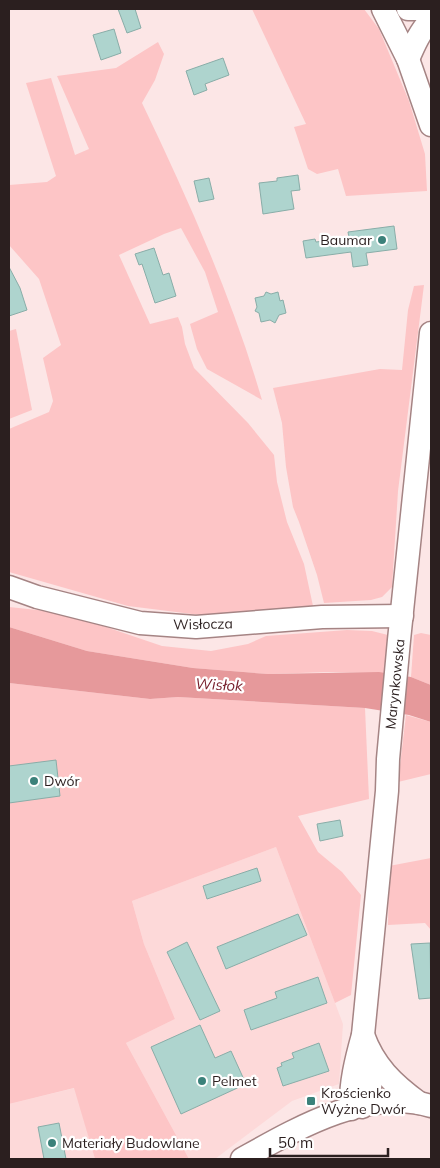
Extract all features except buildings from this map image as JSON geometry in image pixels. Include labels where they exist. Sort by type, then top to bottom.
[{"type":"street","points":[[383,9],[408,59],[431,125]]},
{"type":"street","points":[[408,9],[431,9]]},
{"type":"street","points":[[408,59],[421,33],[431,20]]},
{"type":"street","name":"Marynkowska","points":[[356,1108],[351,1092],[355,1062],[366,1044],[388,759],[431,333]]},
{"type":"street","name":"Wisłocza","points":[[9,587],[37,597],[140,623],[196,627],[322,617],[402,616]]},
{"type":"street","points":[[366,1044],[398,1088],[425,1104]]},
{"type":"street","points":[[242,1159],[316,1120],[384,1102],[403,1101],[425,1104]]},
{"type":"shaded area","points":[[252,9],[364,9],[379,29],[409,101],[425,154],[427,191],[346,196],[338,169],[317,174],[308,169],[294,127],[306,124]]},
{"type":"shaded area","points":[[158,42],[164,54],[155,80],[142,103],[176,175],[223,286],[262,400],[207,369],[197,349],[190,324],[218,312],[205,272],[181,228],[119,255],[150,324],[178,317],[194,368],[248,423],[274,455],[277,482],[287,522],[304,564],[313,606],[200,615],[128,606],[9,572],[9,429],[49,412],[53,401],[43,358],[61,345],[39,279],[9,245],[9,185],[47,182],[56,176],[26,83],[51,78],[75,155],[89,149],[57,76],[116,68]]},
{"type":"shaded area","points":[[424,285],[398,491],[392,587],[382,597],[371,600],[324,603],[317,575],[293,507],[286,467],[282,423],[273,388],[380,369],[402,370],[408,310],[414,286]]},
{"type":"shaded area","points":[[16,329],[32,410],[9,419],[9,331]]},
{"type":"shaded area","points":[[9,607],[47,611],[103,626],[162,646],[211,651],[248,644],[266,636],[347,630],[372,631],[388,635],[386,673],[268,674],[193,668],[87,651],[9,627]]},
{"type":"shaded area","points":[[421,633],[431,635],[431,685],[411,677],[414,635]]},
{"type":"shaded area","points":[[9,683],[150,699],[178,697],[365,708],[369,799],[298,816],[318,852],[342,872],[361,895],[351,995],[335,1003],[276,847],[132,901],[144,944],[175,1019],[126,1043],[189,1159],[95,1159],[74,1088],[9,1104]]},
{"type":"shaded area","points":[[406,715],[431,722],[431,774],[398,782]]},
{"type":"shaded area","points":[[276,847],[343,1024],[339,1084],[292,1101],[215,1159],[189,1159],[126,1043],[175,1019],[144,944],[132,901]]},
{"type":"shaded area","points":[[431,858],[431,930],[425,923],[388,925],[389,866]]},
{"type":"shaded area","points":[[75,1088],[95,1159],[9,1159],[9,1104]]},
{"type":"water","name":"Wisłok","points":[[9,627],[87,651],[193,668],[268,674],[379,672],[411,677],[431,685],[431,722],[409,715],[365,708],[178,697],[150,699],[9,683]]},
{"type":"place","name":"Baumar","points":[[382,240]]},
{"type":"place","name":"Dwór","points":[[34,781]]},
{"type":"place","name":"Pelmet","points":[[202,1081]]},
{"type":"place","name":"Krościenko Wyżne Dwór","points":[[311,1101]]},
{"type":"place","name":"Materiały Budowlane","points":[[52,1143]]}]
